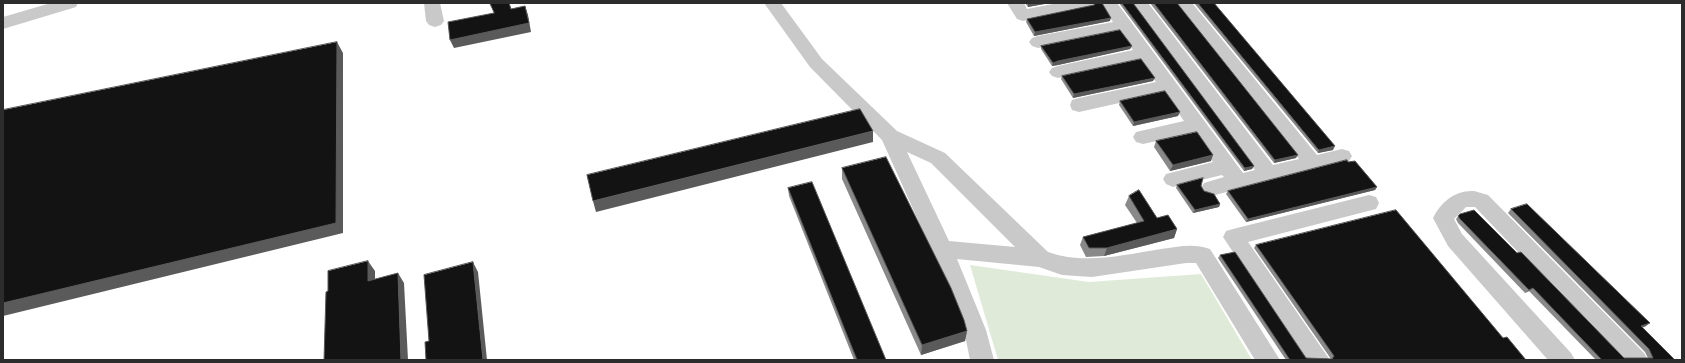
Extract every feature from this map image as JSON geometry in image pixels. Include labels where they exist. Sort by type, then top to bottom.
[{"type":"street","points":[[3,23],[70,3]]},
{"type":"street","points":[[432,3],[435,21]]},
{"type":"street","points":[[772,3],[816,63],[890,136],[938,158],[1040,258]]},
{"type":"street","points":[[1015,3],[1023,16],[1060,5],[1087,3]]},
{"type":"street","points":[[1108,3],[1232,174]]},
{"type":"street","points":[[1138,3],[1269,174]]},
{"type":"street","points":[[1183,3],[1313,163]]},
{"type":"street","points":[[1038,42],[1124,25]]},
{"type":"street","points":[[1058,72],[1145,54]]},
{"type":"street","points":[[1079,105],[1168,86]]},
{"type":"street","points":[[1143,137],[1197,125]]},
{"type":"street","points":[[890,136],[942,249],[975,330],[982,360]]},
{"type":"street","points":[[1173,179],[1232,174],[1269,174],[1342,156]]},
{"type":"street","points":[[1211,188],[1232,174]]},
{"type":"street","points":[[1564,360],[1455,240],[1443,218],[1454,204],[1469,197],[1481,201],[1636,360]]},
{"type":"street","points":[[1318,360],[1233,237],[1369,203]]},
{"type":"street","points":[[942,249],[1040,258],[1062,266],[1092,268],[1186,254],[1202,255],[1268,360]]},
{"type":"green space","points":[[970,265],[1089,282],[1201,274],[1252,360],[998,360]]},
{"type":"building","points":[[490,3],[509,3],[511,9],[525,6],[529,23],[450,40],[448,22],[494,13]]},
{"type":"building","points":[[1095,3],[1102,3],[1111,18],[1035,32],[1027,19],[1094,5]]},
{"type":"building","points":[[1122,3],[1133,3],[1254,166],[1245,168]]},
{"type":"building","points":[[1154,3],[1177,3],[1298,155],[1275,160]]},
{"type":"building","points":[[1198,3],[1214,3],[1335,146],[1319,150]]},
{"type":"building","points":[[1120,30],[1132,46],[1053,63],[1041,46]]},
{"type":"building","points":[[337,42],[336,223],[3,303],[3,110]]},
{"type":"building","points":[[1141,59],[1155,78],[1074,94],[1062,76]]},
{"type":"building","points":[[1165,91],[1180,112],[1134,122],[1120,101]]},
{"type":"building","points":[[860,109],[873,131],[593,201],[587,175]]},
{"type":"building","points":[[1197,132],[1213,155],[1173,165],[1156,141]]},
{"type":"building","points":[[886,157],[951,288],[967,331],[922,345],[842,168]]},
{"type":"building","points":[[1347,160],[1348,162],[1355,161],[1377,187],[1248,219],[1228,191]]},
{"type":"building","points":[[1203,178],[1201,186],[1204,191],[1214,194],[1220,204],[1195,210],[1177,185]]},
{"type":"building","points":[[812,182],[886,360],[857,360],[788,188]]},
{"type":"building","points":[[1139,190],[1157,218],[1168,215],[1177,229],[1107,248],[1089,248],[1083,237],[1144,221],[1129,196]]},
{"type":"building","points":[[1527,204],[1650,323],[1641,326],[1675,360],[1602,360],[1533,288],[1529,290],[1458,216],[1474,210],[1517,253],[1521,252],[1624,358],[1653,358],[1649,349],[1511,209]]},
{"type":"building","points":[[1396,210],[1503,338],[1507,337],[1526,360],[1290,360],[1220,255],[1235,252],[1306,358],[1332,359],[1334,356],[1256,245]]},
{"type":"building","points":[[368,261],[368,281],[398,273],[401,360],[324,360],[328,271]]},
{"type":"building","points":[[473,262],[483,360],[426,360],[425,342],[429,341],[424,275]]}]
